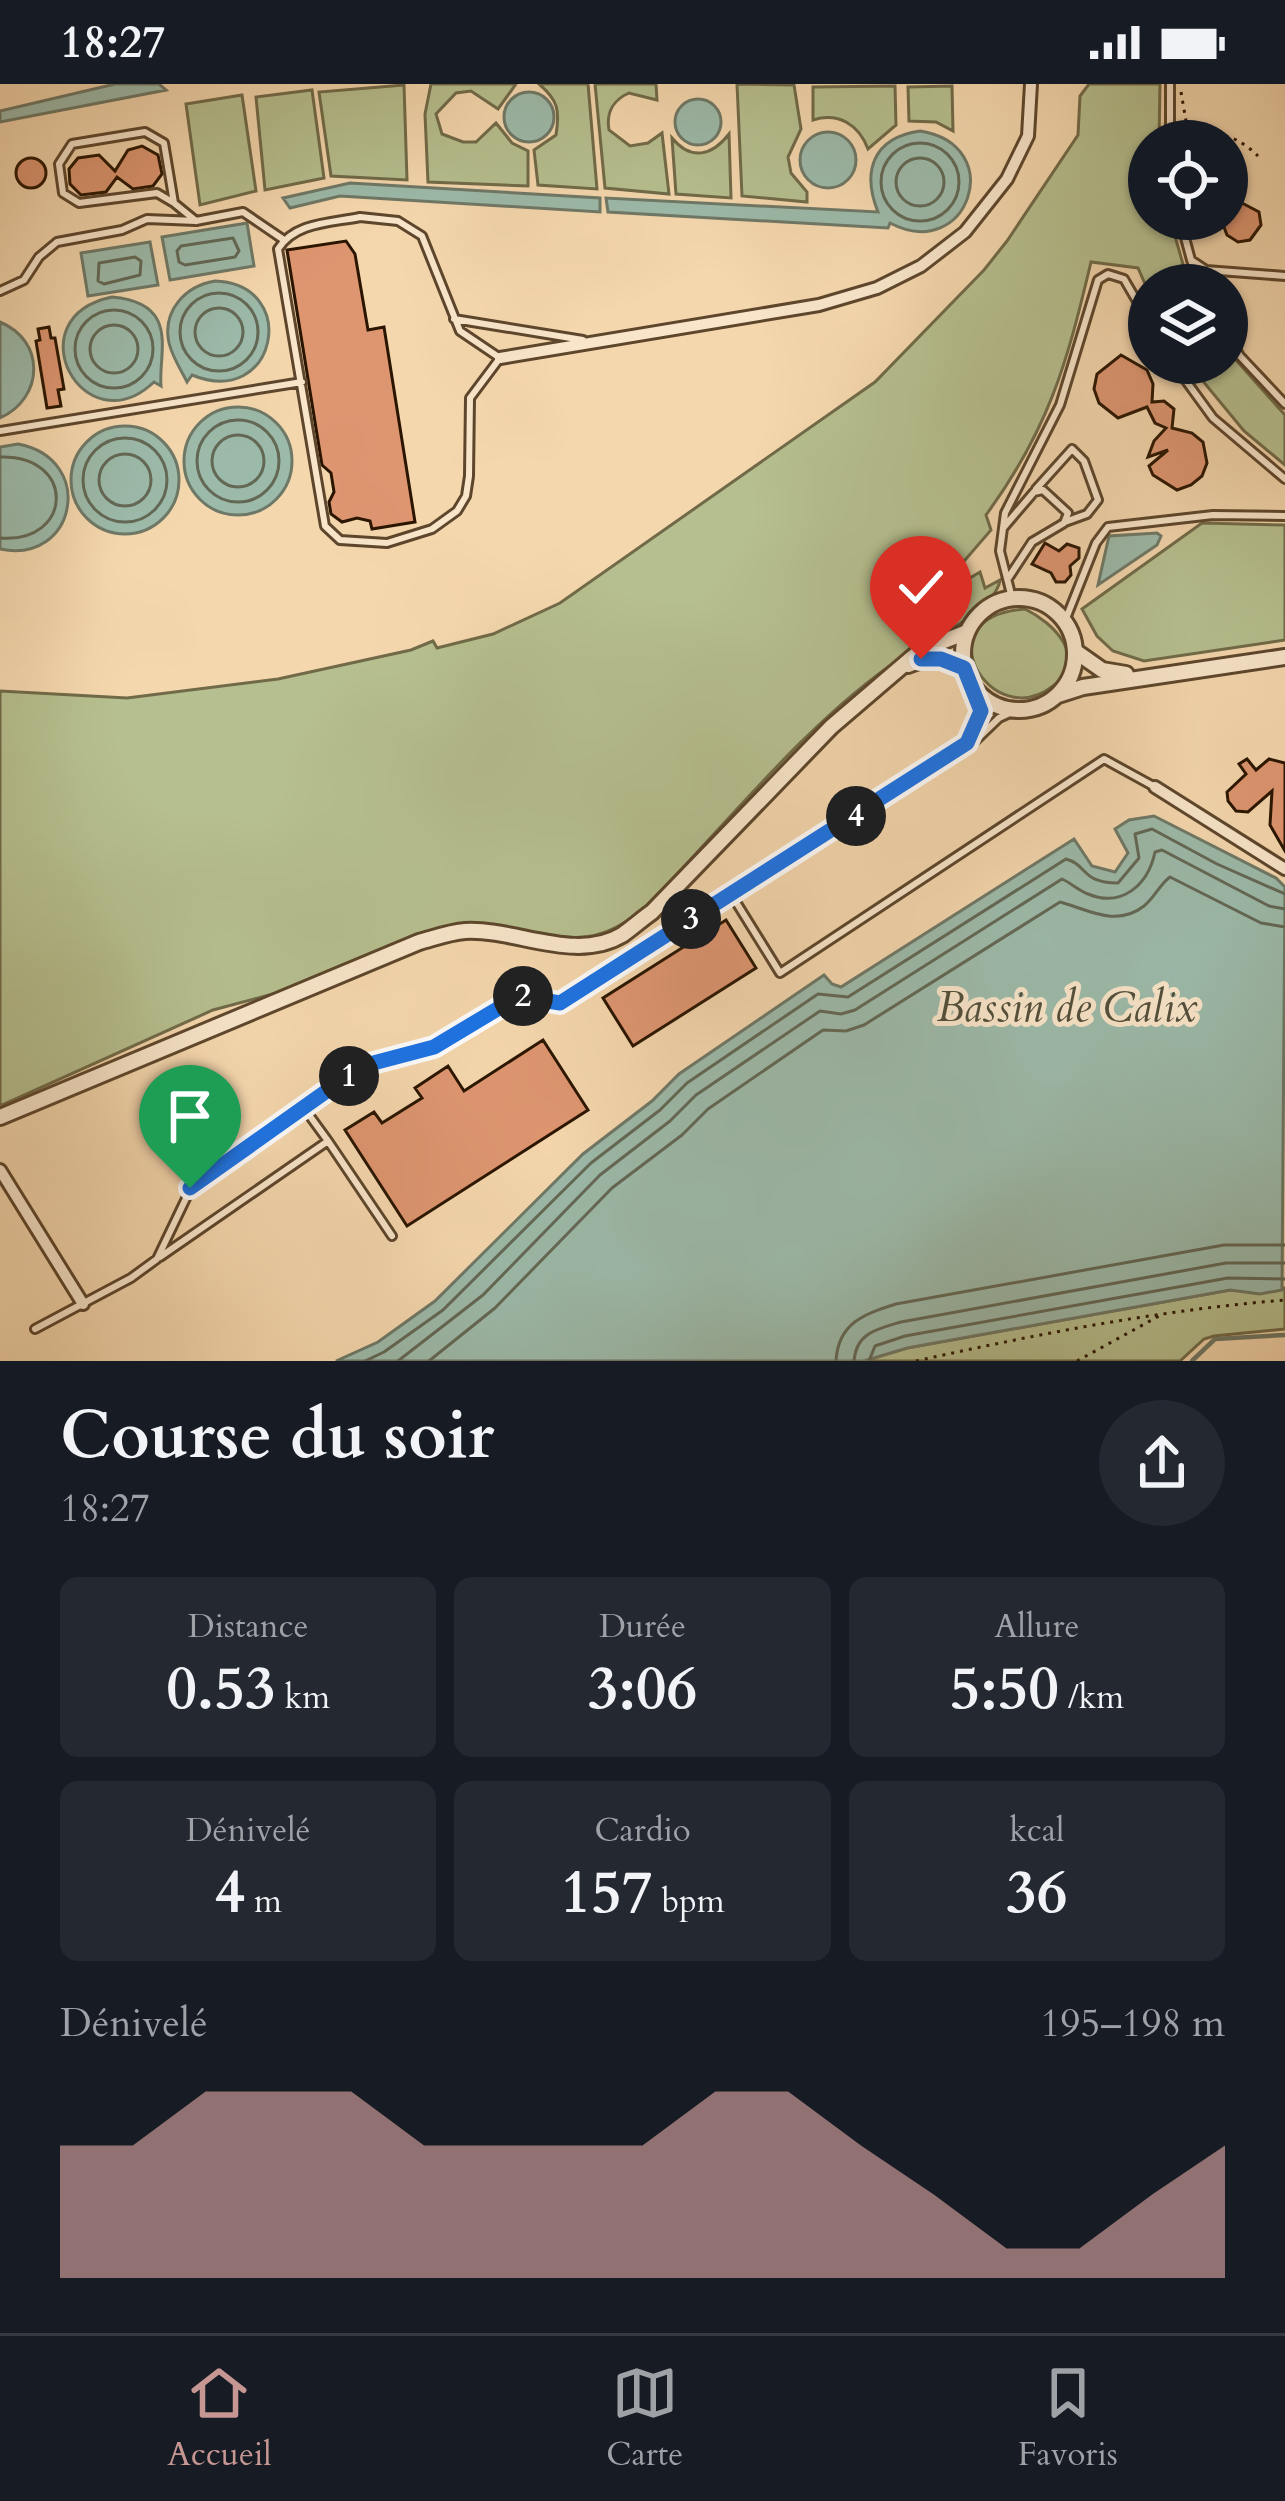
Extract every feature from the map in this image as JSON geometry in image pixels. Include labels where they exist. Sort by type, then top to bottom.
[{"type":"street","points":[[500,358],[819,305],[877,288],[921,266],[965,232],[1007,179],[1028,136],[1031,84]]},
{"type":"street","points":[[0,1117],[419,942],[462,931],[585,946],[619,937],[652,911],[831,728],[921,650],[967,632],[987,607],[1012,598],[1040,601],[1065,621],[1076,651],[1071,675],[1058,694],[1039,707],[1000,707],[975,689],[964,668],[967,632]]},
{"type":"street","points":[[1076,651],[1116,674],[1179,671]]},
{"type":"street","points":[[1058,694],[1285,657]]},
{"type":"street","points":[[898,670],[921,659],[941,659],[964,668]]},
{"type":"street","points":[[1155,787],[1285,869]]},
{"type":"street","points":[[0,1170],[83,1304]]},
{"type":"lane","points":[[1170,84],[1170,120]]},
{"type":"lane","points":[[174,203],[164,143],[145,132],[72,144],[59,164],[63,193],[79,203],[157,193],[196,221]]},
{"type":"lane","points":[[0,291],[24,280],[39,257],[57,242],[122,230],[147,219],[196,221],[243,212],[284,240]]},
{"type":"lane","points":[[361,217],[398,221],[430,247],[453,319],[460,331],[500,358],[470,398],[466,496],[458,511],[432,529],[387,543],[340,540],[325,526],[278,249],[304,228],[361,217]]},
{"type":"lane","points":[[1186,240],[1192,264]]},
{"type":"lane","points":[[1191,260],[1206,270],[1285,276]]},
{"type":"lane","points":[[1012,598],[1000,551],[1011,497],[1060,405],[1098,280],[1108,274],[1124,279],[1128,286]]},
{"type":"lane","points":[[453,319],[593,342]]},
{"type":"lane","points":[[1248,365],[1285,404]]},
{"type":"lane","points":[[0,431],[302,382]]},
{"type":"lane","points":[[1189,384],[1214,418],[1285,479]]},
{"type":"lane","points":[[1002,530],[1072,449],[1084,461],[1098,500],[1087,514],[1032,542],[1008,579]]},
{"type":"lane","points":[[1034,492],[1042,490],[1068,514],[1064,523]]},
{"type":"lane","points":[[1065,621],[1096,543],[1108,527],[1213,515],[1285,516]]},
{"type":"lane","points":[[964,745],[981,711],[975,689]]},
{"type":"lane","points":[[157,1259],[190,1188],[362,1066],[434,1047],[519,996],[560,1003],[973,743],[999,718],[1016,710]]},
{"type":"lane","points":[[731,894],[780,973],[1104,759],[1155,787]]},
{"type":"lane","points":[[304,1108],[392,1236]]},
{"type":"lane","points":[[35,1329],[131,1279],[328,1141]]},
{"type":"path","points":[[1180,84],[1186,121],[1200,130],[1239,138],[1258,156]]},
{"type":"path","points":[[916,1361],[1031,1336],[1285,1300]]},
{"type":"path","points":[[1077,1361],[1162,1315]]},
{"type":"green space","points":[[431,84],[516,84],[498,109],[471,91],[456,93],[436,114],[442,134],[463,142],[476,142],[496,123],[512,143],[528,151],[528,186],[428,182],[425,114]]},
{"type":"green space","points":[[539,84],[588,84],[597,189],[538,185],[534,150],[556,135],[558,119],[554,101]]},
{"type":"green space","points":[[595,84],[656,84],[657,100],[629,93],[615,103],[608,124],[630,146],[648,143],[662,133],[669,194],[605,188]]},
{"type":"green space","points":[[737,84],[794,85],[801,129],[788,157],[791,173],[807,192],[807,202],[742,196]]},
{"type":"green space","points":[[1089,84],[1160,84],[1159,120],[1128,120],[1128,240],[1176,240],[1183,264],[1128,267],[1091,262],[1064,364],[1041,424],[986,515],[991,530],[940,589],[945,593],[980,572],[985,588],[1000,580],[986,603],[901,658],[834,711],[649,904],[604,933],[564,937],[472,925],[288,990],[213,1010],[0,1106],[0,691],[127,698],[278,679],[433,641],[437,648],[493,634],[560,603],[875,382],[1007,241],[1078,135],[1080,96]]},
{"type":"green space","points":[[404,85],[407,180],[331,176],[319,92]]},
{"type":"green space","points":[[895,86],[896,125],[868,149],[847,122],[813,120],[813,87]]},
{"type":"green space","points":[[952,86],[953,131],[936,122],[909,121],[908,87]]},
{"type":"green space","points":[[312,90],[324,178],[265,190],[256,97]]},
{"type":"green space","points":[[242,95],[256,191],[200,205],[186,104]]},
{"type":"green space","points":[[729,134],[731,198],[676,194],[672,138],[687,150],[701,153]]},
{"type":"green space","points":[[1248,374],[1285,415],[1285,465],[1244,431],[1205,384],[1248,384]]},
{"type":"green space","points":[[1202,523],[1285,525],[1285,640],[1144,661],[1113,651],[1097,636],[1082,609]]},
{"type":"green space","points":[[1025,609],[1056,632],[1068,653],[1068,664],[1053,686],[1030,697],[1008,696],[989,685],[976,668],[971,649],[976,631],[994,616]]},
{"type":"green space","points":[[1285,1288],[1285,1329],[1204,1339],[1180,1361],[864,1361],[907,1348],[1230,1290]]},
{"type":"water","points":[[115,84],[159,84],[166,90],[0,122],[0,111]]},
{"type":"water","points":[[529,92],[547,99],[554,117],[547,135],[529,142],[511,135],[504,117],[511,99]]},
{"type":"water","points":[[698,99],[714,106],[721,122],[714,138],[698,145],[682,138],[675,122],[682,106]]},
{"type":"water","points":[[920,131],[947,141],[964,157],[970,177],[968,198],[957,216],[940,228],[917,231],[890,223],[888,228],[608,212],[606,198],[878,212],[871,183],[875,159],[891,141]]},
{"type":"water","points":[[828,132],[848,140],[856,160],[848,180],[828,188],[808,180],[800,160],[808,140]]},
{"type":"water","points":[[350,183],[600,198],[600,212],[340,196],[290,208],[283,198]]},
{"type":"water","points":[[247,223],[254,266],[170,280],[162,237]]},
{"type":"water","points":[[150,242],[158,285],[88,296],[81,253]]},
{"type":"water","points":[[215,281],[242,287],[260,302],[268,321],[268,342],[259,361],[244,376],[221,381],[192,375],[187,382],[169,343],[169,321],[185,294]]},
{"type":"water","points":[[112,297],[134,301],[157,319],[161,386],[154,382],[128,398],[104,400],[84,390],[70,372],[63,351],[67,328],[83,309]]},
{"type":"water","points":[[0,322],[26,342],[34,370],[25,397],[0,418]]},
{"type":"water","points":[[238,407],[276,423],[292,461],[276,499],[238,515],[200,499],[184,461],[200,423]]},
{"type":"water","points":[[125,426],[163,442],[179,480],[163,518],[125,534],[87,518],[71,480],[87,442]]},
{"type":"water","points":[[18,444],[43,453],[59,469],[67,488],[67,508],[60,527],[46,541],[26,550],[0,549],[0,447]]},
{"type":"water","points":[[1109,536],[1161,536],[1157,545],[1098,585]]},
{"type":"water","name":"Bassin de Calix","points":[[1154,816],[1276,878],[1285,887],[1282,1290],[1260,1294],[1230,1290],[907,1348],[864,1361],[336,1361],[378,1342],[435,1301],[583,1154],[679,1074],[824,975],[841,987],[1074,839],[1092,866],[1115,872],[1128,853],[1115,829],[1129,820]]},
{"type":"building","points":[[142,146],[158,155],[162,174],[153,186],[133,189],[117,177],[106,192],[81,195],[70,184],[69,169],[78,158],[99,155],[115,171],[128,150]]},
{"type":"building","points":[[31,158],[42,162],[46,173],[42,184],[31,188],[20,184],[16,173],[20,162]]},
{"type":"building","points":[[1248,206],[1259,212],[1261,225],[1250,240],[1238,242],[1235,240],[1248,240]]},
{"type":"building","points":[[346,241],[355,254],[368,330],[384,327],[415,522],[372,529],[370,521],[342,522],[331,514],[331,473],[322,465],[287,250]]},
{"type":"building","points":[[49,327],[64,389],[58,390],[61,406],[47,408],[36,341],[40,340],[38,329]]},
{"type":"building","points":[[1121,355],[1128,359],[1128,384],[1153,384],[1152,402],[1164,401],[1174,409],[1172,428],[1192,433],[1203,442],[1207,463],[1202,476],[1177,490],[1153,475],[1149,466],[1168,450],[1148,457],[1166,428],[1155,423],[1147,407],[1118,418],[1099,403],[1094,389],[1097,374]]},
{"type":"building","points":[[1045,543],[1059,551],[1067,544],[1079,548],[1079,558],[1070,566],[1071,575],[1065,582],[1056,582],[1051,573],[1032,564]]},
{"type":"building","points":[[1247,759],[1256,770],[1269,759],[1285,763],[1285,851],[1270,825],[1272,791],[1248,812],[1236,811],[1228,801],[1227,792],[1246,774],[1239,764]]},
{"type":"building","points":[[726,920],[756,968],[633,1046],[603,998]]},
{"type":"building","points":[[543,1040],[588,1110],[407,1226],[345,1130],[374,1112],[382,1123],[422,1098],[415,1088],[448,1066],[464,1091]]},
{"type":"waterway","points":[[1192,1361],[1215,1339],[1285,1335]]},
{"type":"route","points":[[190,1188],[362,1066],[434,1047],[519,996],[560,1003],[967,743],[981,711],[964,668],[941,659],[921,659]]}]
